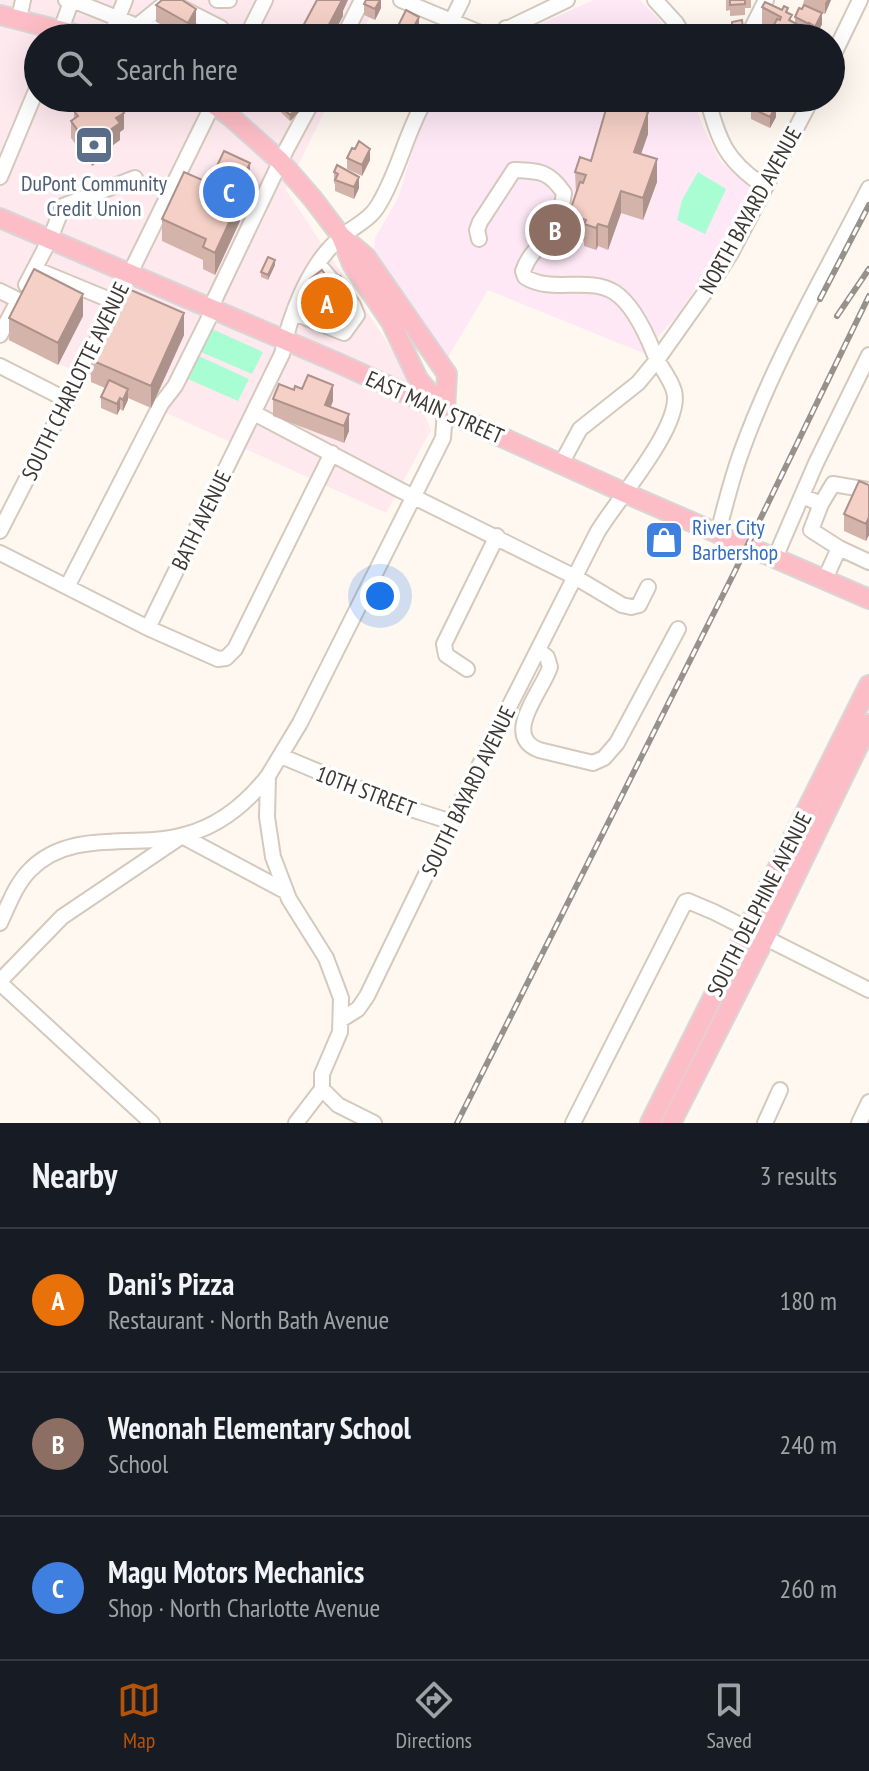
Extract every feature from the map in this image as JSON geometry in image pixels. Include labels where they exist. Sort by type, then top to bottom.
[{"type":"main road","points":[[0,15],[33,24]]},
{"type":"main road","points":[[225,112],[280,161],[341,236],[366,257],[447,374],[445,411]]},
{"type":"main road","name":"EAST MAIN STREET","points":[[0,218],[869,599]]},
{"type":"main road","points":[[341,236],[352,264],[391,322],[418,379],[445,411]]},
{"type":"main road","name":"SOUTH DELPHINE AVENUE","points":[[650,1123],[869,685]]},
{"type":"main road","name":"SOUTH DELPHINE AVENUE","points":[[671,1123],[869,724]]},
{"type":"street","points":[[19,19],[23,0]]},
{"type":"street","points":[[116,24],[125,0]]},
{"type":"street","points":[[217,0],[229,0]]},
{"type":"street","points":[[253,24],[265,0]]},
{"type":"street","points":[[350,24],[362,0]]},
{"type":"street","points":[[401,0],[455,24]]},
{"type":"street","points":[[450,22],[462,0]]},
{"type":"street","points":[[515,24],[567,0]]},
{"type":"street","points":[[655,0],[677,24]]},
{"type":"street","points":[[754,24],[766,0]]},
{"type":"street","points":[[845,31],[860,0]]},
{"type":"street","points":[[63,24],[70,1],[126,24]]},
{"type":"street","points":[[150,24],[168,1],[182,4],[214,24]]},
{"type":"street","points":[[0,177],[27,112]]},
{"type":"street","name":"SOUTH CHARLOTTE AVENUE","points":[[0,531],[67,400],[205,112]]},
{"type":"street","points":[[67,587],[161,404],[175,386],[280,161],[306,112]]},
{"type":"street","name":"BATH AVENUE","points":[[148,628],[282,354],[294,313],[319,265],[341,236],[364,222],[380,204],[419,112]]},
{"type":"street","points":[[712,112],[727,155],[765,187]]},
{"type":"street","name":"NORTH BAYARD AVENUE","points":[[561,464],[580,429],[638,383],[657,360],[725,262],[805,112]]},
{"type":"street","name":"SOUTH BAYARD AVENUE","points":[[296,1123],[322,1089],[322,1074],[337,1042],[342,1019],[358,1009],[367,996],[610,510],[636,480],[674,409],[674,392],[638,321],[616,293],[599,287],[556,285],[525,277],[523,271],[529,256],[552,234],[564,193],[552,177],[534,171],[514,170],[480,222],[477,230],[479,239]]},
{"type":"street","points":[[0,335],[50,239],[63,206],[135,178]]},
{"type":"street","points":[[718,533],[751,427],[798,324],[869,188]]},
{"type":"street","points":[[294,313],[344,333],[357,315],[353,305],[319,265]]},
{"type":"street","points":[[35,269],[115,302]]},
{"type":"street","points":[[327,327],[336,323],[347,311],[330,288],[330,278]]},
{"type":"street","points":[[0,291],[18,300]]},
{"type":"street","points":[[775,558],[869,355]]},
{"type":"street","points":[[0,366],[67,400]]},
{"type":"street","points":[[152,1123],[0,982],[62,917],[182,836],[213,824],[239,807],[268,776],[443,438],[445,411]]},
{"type":"street","points":[[254,413],[497,536],[627,607],[641,603],[648,587]]},
{"type":"street","points":[[0,553],[148,628],[218,659],[230,655],[332,453]]},
{"type":"street","points":[[869,490],[833,484],[811,530],[869,562]]},
{"type":"street","points":[[802,496],[821,504]]},
{"type":"street","points":[[467,669],[446,655],[444,644],[497,536]]},
{"type":"street","points":[[825,579],[839,548]]},
{"type":"street","points":[[538,650],[547,657],[550,667],[526,716],[522,728],[525,739],[531,747],[539,750],[593,763],[604,758],[617,743],[678,629]]},
{"type":"street","name":"10TH STREET","points":[[281,756],[398,805],[452,822]]},
{"type":"street","points":[[268,776],[269,838],[285,891],[326,958],[341,998],[342,1019]]},
{"type":"street","points":[[0,923],[4,904],[30,870],[63,850],[103,841],[182,836],[285,891]]},
{"type":"street","points":[[573,1123],[682,905],[688,901],[869,990]]},
{"type":"street","points":[[322,1089],[338,1105],[374,1123]]},
{"type":"street","points":[[765,1123],[780,1090]]},
{"type":"street","points":[[859,1123],[869,1102]]},
{"type":"shaded area","points":[[0,0],[378,0],[367,24],[24,24],[24,112],[324,112],[286,190],[403,366],[431,430],[386,513],[0,337]]},
{"type":"shaded area","points":[[594,0],[640,0],[662,24],[540,24]]},
{"type":"shaded area","points":[[427,112],[698,112],[721,162],[750,187],[750,196],[730,234],[679,314],[643,353],[488,290],[447,359],[374,253],[375,238],[398,198]]},
{"type":"green space","points":[[698,172],[726,189],[705,234],[677,220],[682,200]]},
{"type":"green space","points":[[212,329],[263,352],[252,374],[201,352]]},
{"type":"green space","points":[[199,356],[249,379],[238,401],[188,379]]},
{"type":"building","points":[[162,0],[182,0],[196,9],[188,23],[156,5]]},
{"type":"building","points":[[317,0],[342,0],[329,24],[304,24]]},
{"type":"building","points":[[366,0],[380,0],[375,9],[364,4]]},
{"type":"building","points":[[730,0],[745,0],[745,4],[730,5]]},
{"type":"building","points":[[765,2],[782,10],[784,6],[788,8],[786,12],[792,15],[789,20],[797,24],[774,24],[781,17],[762,7]]},
{"type":"building","points":[[804,5],[822,13],[816,24],[795,17],[799,8],[802,9]]},
{"type":"building","points":[[406,10],[419,17],[415,24],[399,24]]},
{"type":"building","points":[[75,112],[124,113],[116,118],[120,123],[106,133],[109,137],[92,150],[71,121],[78,116]]},
{"type":"building","points":[[605,112],[648,112],[634,152],[657,159],[643,198],[621,191],[608,227],[598,224],[596,228],[584,224],[586,220],[569,214],[580,182],[583,183],[586,175],[575,172],[580,157],[591,161]]},
{"type":"building","points":[[359,141],[370,149],[362,165],[347,158]]},
{"type":"building","points":[[224,151],[250,163],[234,197],[240,199],[215,253],[203,247],[206,239],[162,219],[184,172],[209,183]]},
{"type":"building","points":[[337,165],[359,177],[354,187],[335,180]]},
{"type":"building","points":[[268,257],[275,260],[268,275],[261,272]]},
{"type":"building","points":[[34,269],[83,294],[58,343],[9,318]]},
{"type":"building","points":[[322,270],[330,282],[340,276],[345,282],[337,287],[344,297],[334,304],[329,296],[324,300],[310,279]]},
{"type":"building","points":[[124,287],[184,313],[151,386],[91,360]]},
{"type":"building","points":[[308,375],[333,385],[325,405],[349,414],[344,426],[273,399],[279,384],[294,390],[295,386],[302,389]]},
{"type":"building","points":[[109,380],[128,389],[123,400],[120,398],[117,404],[101,397]]},
{"type":"building","points":[[859,481],[869,485],[869,517],[866,524],[844,514]]},
{"type":"railway","points":[[820,299],[869,205]]},
{"type":"railway","points":[[837,316],[869,269]]},
{"type":"railway","points":[[457,1123],[733,575],[869,296]]},
{"type":"place","name":"DuPont Community Credit Union","points":[[94,145]]},
{"type":"place","name":"Magu Motors Mechanics","points":[[229,192]]},
{"type":"place","name":"Wenonah Elementary School","points":[[555,230]]},
{"type":"place","name":"Dani's Pizza","points":[[327,303]]},
{"type":"place","name":"River City Barbershop","points":[[664,540]]}]
